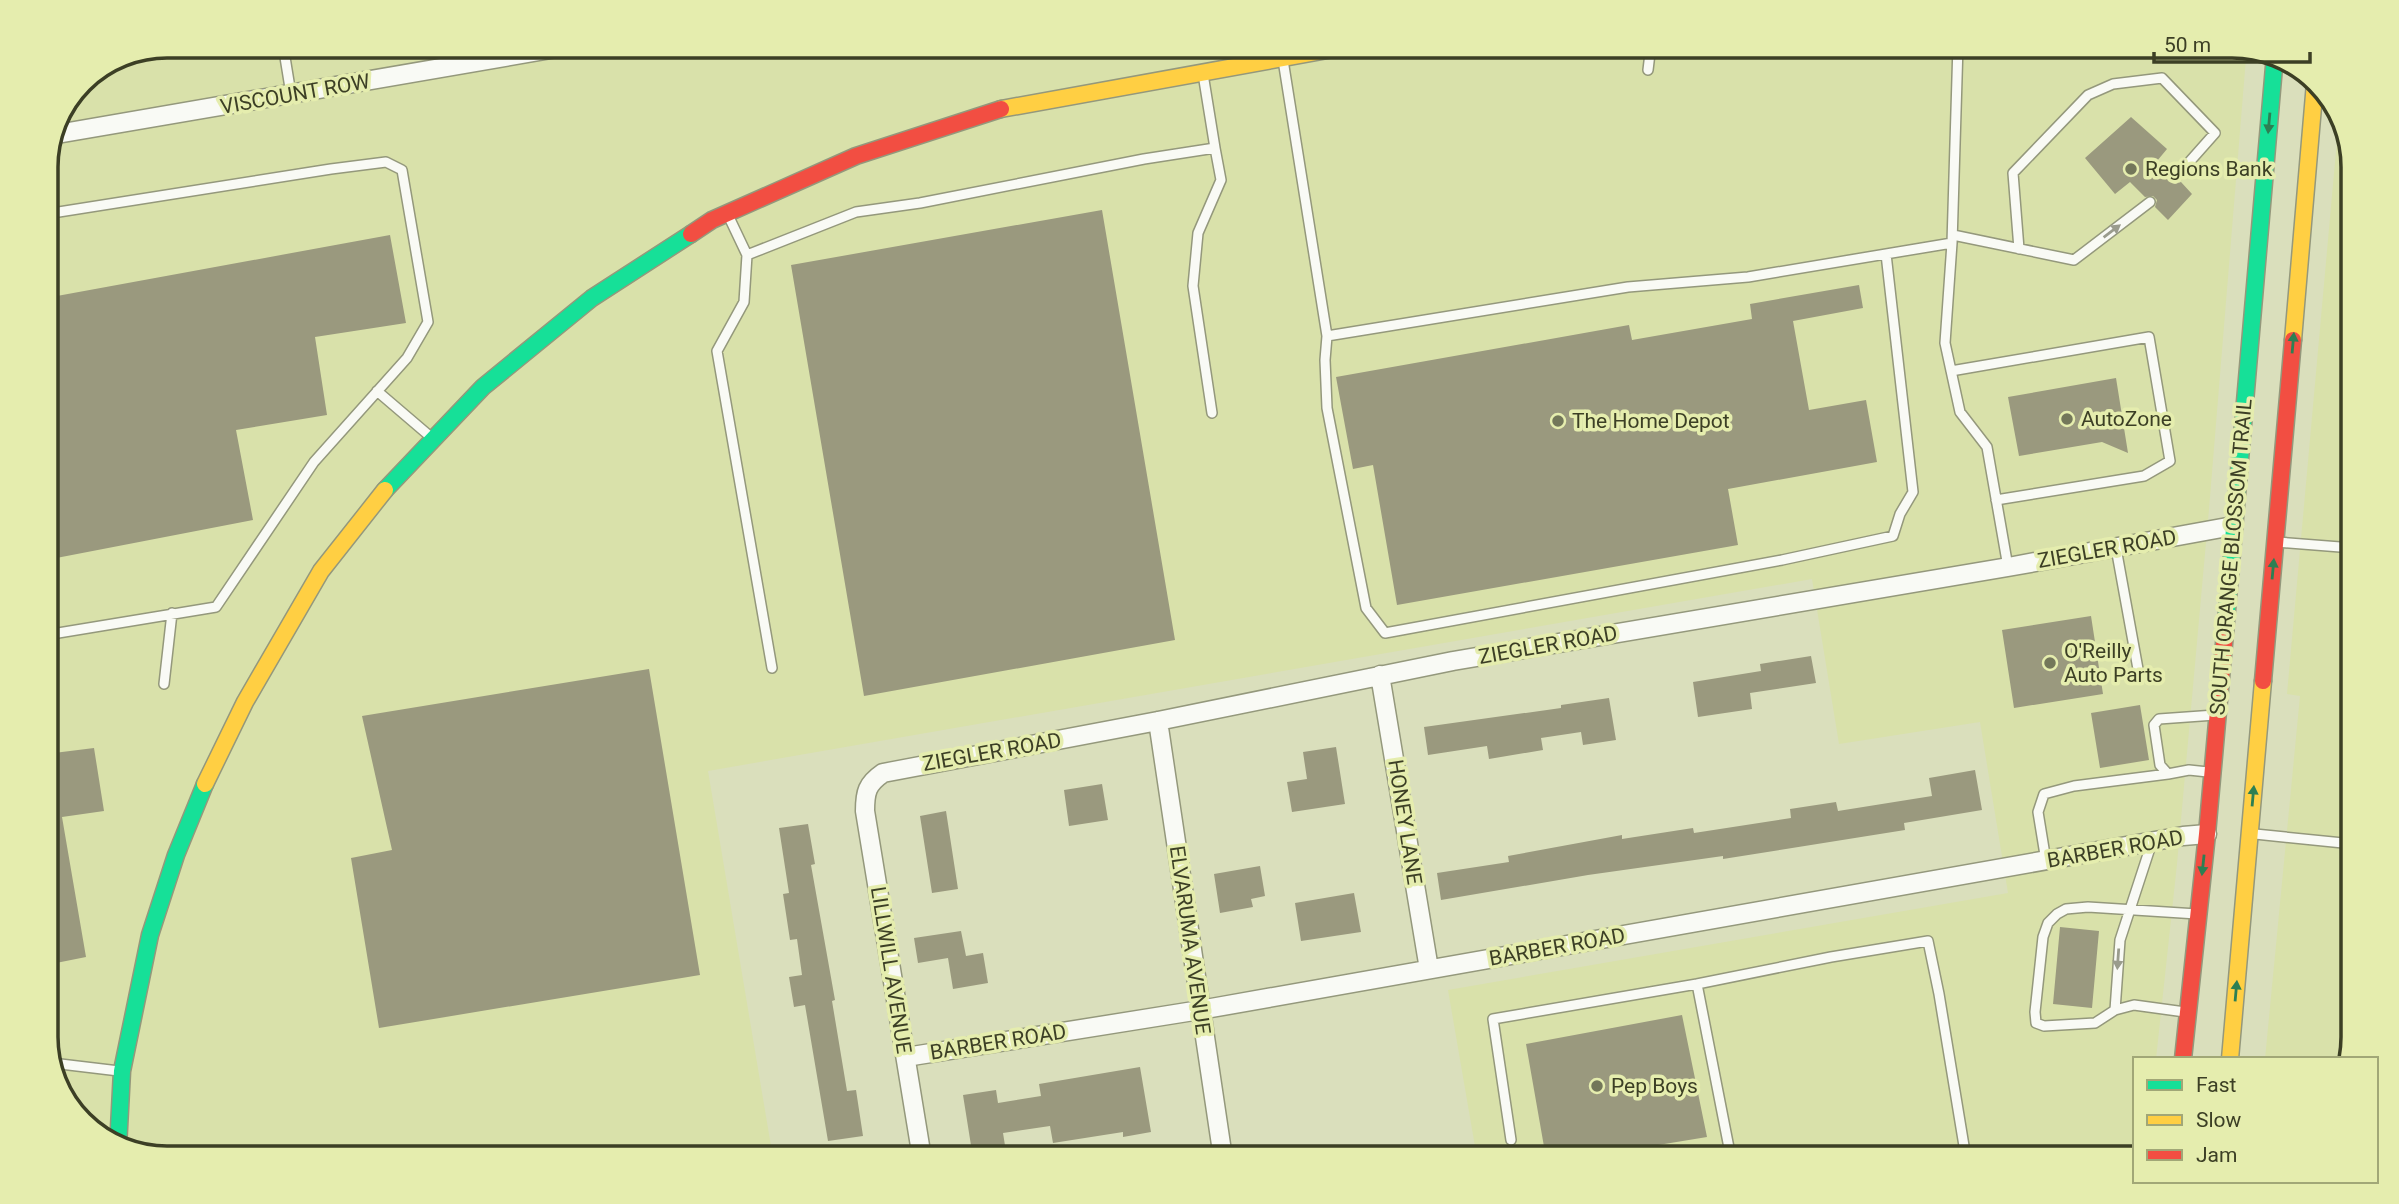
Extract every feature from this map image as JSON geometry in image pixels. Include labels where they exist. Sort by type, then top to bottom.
[{"type":"main road","points":[[119,1135],[122,1071],[150,934],[176,855],[244,702],[321,571],[390,483],[483,387],[592,299],[712,220],[856,156],[1001,109],[1283,58]]},
{"type":"main road","name":"SOUTH ORANGE BLOSSOM TRAIL","points":[[2183,1057],[2198,914],[2220,842],[2212,773],[2274,66]]},
{"type":"main road","name":"SOUTH ORANGE BLOSSOM TRAIL","points":[[2230,1057],[2314,95]]},
{"type":"main road","points":[[2212,773],[2229,813],[2250,834]]},
{"type":"main road","points":[[2220,842],[2238,861],[2245,888]]},
{"type":"street","name":"VISCOUNT ROW","points":[[63,133],[291,94],[477,58]]},
{"type":"street","name":"ZIEGLER ROAD","points":[[869,783],[883,773],[899,769],[1158,721],[1380,675],[2233,526]]},
{"type":"street","name":"HONEY LANE","points":[[1380,675],[1429,970]]},
{"type":"street","name":"ELVARUMA AVENUE","points":[[1158,721],[1221,1146]]},
{"type":"street","name":"LILLWILL AVENUE","points":[[869,783],[865,796],[865,811],[920,1146]]},
{"type":"street","name":"BARBER ROAD","points":[[906,1057],[1200,1010],[2152,842],[2220,842]]},
{"type":"lane","points":[[285,58],[291,94]]},
{"type":"lane","points":[[1283,58],[1327,336],[1327,408],[1366,607],[1385,633],[1782,561],[1893,536],[1900,513],[1913,492],[1886,254]]},
{"type":"lane","points":[[1648,70],[1650,58]]},
{"type":"lane","points":[[1958,58],[1953,239],[1945,343],[1959,412],[1987,447],[2007,567]]},
{"type":"lane","points":[[1203,72],[1222,180],[1198,233],[1193,286],[1212,414]]},
{"type":"lane","points":[[2019,249],[2014,173],[2088,95],[2113,84],[2162,78],[2215,132],[2176,177]]},
{"type":"lane","points":[[747,255],[856,212],[920,203],[1144,159],[1215,148]]},
{"type":"lane","points":[[58,212],[386,162],[402,170],[428,322],[407,358],[314,462],[216,607],[58,633]]},
{"type":"lane","points":[[1327,336],[1628,287],[1748,277],[1886,254],[1953,239],[2074,260],[2150,202]]},
{"type":"lane","points":[[728,213],[747,255],[744,302],[716,351],[772,668]]},
{"type":"lane","points":[[1951,371],[2149,337],[2170,461],[2144,476],[1996,500]]},
{"type":"lane","points":[[377,391],[433,439]]},
{"type":"lane","points":[[2276,542],[2341,547]]},
{"type":"lane","points":[[2116,548],[2138,669]]},
{"type":"lane","points":[[164,684],[172,613]]},
{"type":"lane","points":[[2168,774],[2160,765],[2154,725],[2158,719],[2217,715]]},
{"type":"lane","points":[[2046,861],[2038,812],[2044,794],[2074,786],[2189,770],[2212,773]]},
{"type":"lane","points":[[2250,834],[2341,843]]},
{"type":"lane","points":[[2115,1010],[2120,940],[2152,842]]},
{"type":"lane","points":[[2188,1013],[2134,1005],[2115,1010],[2095,1023],[2044,1026],[2036,1023],[2035,1013],[2043,937],[2048,923],[2056,914],[2066,909],[2088,907],[2198,914]]},
{"type":"lane","points":[[1511,1140],[1493,1019],[1928,941],[1940,997],[1964,1146]]},
{"type":"lane","points":[[1697,984],[1729,1146]]},
{"type":"lane","points":[[62,1064],[122,1071]]},
{"type":"shaded area","points":[[167,58],[2246,59],[2177,864],[2156,1057],[2133,1057],[2133,1146],[1475,1146],[1448,990],[2008,893],[1980,722],[1839,744],[1812,579],[708,771],[771,1146],[167,1146],[138,1143],[118,1135],[85,1109],[69,1086],[58,1045],[58,159],[61,138],[69,118],[80,100],[95,85],[125,66],[145,60]]},
{"type":"shaded area","points":[[2337,139],[2341,159],[2339,1057],[2265,1057],[2300,696],[2287,694]]},
{"type":"building","name":"Regions Bank","points":[[2131,117],[2167,149],[2157,161],[2171,172],[2171,182],[2181,182],[2192,194],[2168,220],[2155,207],[2157,200],[2153,196],[2145,197],[2130,182],[2115,194],[2085,158]]},
{"type":"building","points":[[1102,210],[1175,640],[864,696],[791,265]]},
{"type":"building","points":[[390,235],[406,323],[315,337],[327,415],[236,430],[253,520],[58,558],[58,296]]},
{"type":"building","name":"The Home Depot","points":[[1859,285],[1863,308],[1793,321],[1809,410],[1866,400],[1877,462],[1728,489],[1738,545],[1397,605],[1373,465],[1353,469],[1336,377],[1629,325],[1632,340],[1752,319],[1750,304]]},
{"type":"building","name":"AutoZone","points":[[2116,378],[2128,453],[2102,442],[2019,456],[2008,397]]},
{"type":"building","points":[[2091,616],[2103,694],[2014,708],[2002,630]]},
{"type":"building","points":[[1811,656],[1816,683],[1750,693],[1752,709],[1698,717],[1693,682],[1761,671],[1760,664]]},
{"type":"building","points":[[649,669],[700,975],[379,1028],[351,858],[392,850],[362,716]]},
{"type":"building","points":[[1609,698],[1616,740],[1583,745],[1581,732],[1541,738],[1543,750],[1489,759],[1487,746],[1428,755],[1424,727],[1561,708],[1561,705]]},
{"type":"building","points":[[2140,705],[2149,760],[2100,768],[2091,713]]},
{"type":"building","points":[[1336,747],[1345,804],[1292,812],[1287,782],[1307,779],[1303,752]]},
{"type":"building","points":[[94,748],[104,811],[62,817],[86,957],[58,963],[58,752]]},
{"type":"building","points":[[1975,770],[1982,810],[1904,823],[1905,830],[1723,859],[1723,856],[1588,875],[1441,900],[1437,873],[1509,862],[1508,856],[1622,835],[1622,839],[1693,828],[1694,833],[1791,818],[1790,809],[1836,802],[1838,811],[1932,796],[1929,778]]},
{"type":"building","points":[[1102,784],[1108,820],[1069,826],[1064,790]]},
{"type":"building","points":[[946,811],[958,889],[932,893],[920,816]]},
{"type":"building","points":[[808,824],[815,864],[811,865],[835,1000],[832,1001],[847,1091],[856,1090],[863,1136],[828,1141],[805,1005],[794,1007],[789,977],[802,975],[797,939],[790,940],[783,894],[789,893],[779,828]]},
{"type":"building","points":[[1260,866],[1265,896],[1251,899],[1253,907],[1220,913],[1214,874]]},
{"type":"building","points":[[1354,893],[1361,932],[1301,941],[1295,903]]},
{"type":"building","points":[[2060,927],[2099,931],[2092,1008],[2053,1004]]},
{"type":"building","points":[[961,931],[966,956],[983,953],[988,983],[953,989],[948,958],[918,963],[914,938]]},
{"type":"building","points":[[1682,1015],[1707,1137],[1652,1146],[1544,1146],[1526,1044]]},
{"type":"building","points":[[1140,1067],[1151,1132],[1123,1137],[1123,1132],[1053,1143],[1050,1126],[1003,1133],[1005,1146],[971,1146],[963,1095],[996,1090],[998,1103],[1041,1096],[1039,1084]]},
{"type":"traffic: fast","points":[[2225,633],[2274,66]]},
{"type":"traffic: fast","points":[[385,490],[483,387],[592,298],[691,234]]},
{"type":"traffic: fast","points":[[119,1135],[122,1071],[150,935],[176,855],[205,784]]},
{"type":"traffic: slow","points":[[1001,109],[1283,58]]},
{"type":"traffic: slow","points":[[2293,340],[2314,95]]},
{"type":"traffic: slow","points":[[205,784],[245,702],[321,571],[385,490]]},
{"type":"traffic: slow","points":[[2230,1057],[2263,681]]},
{"type":"traffic: jam","points":[[691,234],[712,220],[856,156],[1001,109]]},
{"type":"traffic: jam","points":[[2263,681],[2293,340]]},
{"type":"traffic: jam","points":[[2183,1057],[2225,633]]},
{"type":"place","name":"Regions Bank","points":[[2131,169]]},
{"type":"place","name":"AutoZone","points":[[2067,419]]},
{"type":"place","name":"The Home Depot","points":[[1558,421]]},
{"type":"place","name":"O'Reilly Auto Parts","points":[[2050,663]]},
{"type":"place","name":"Pep Boys","points":[[1597,1086]]}]
